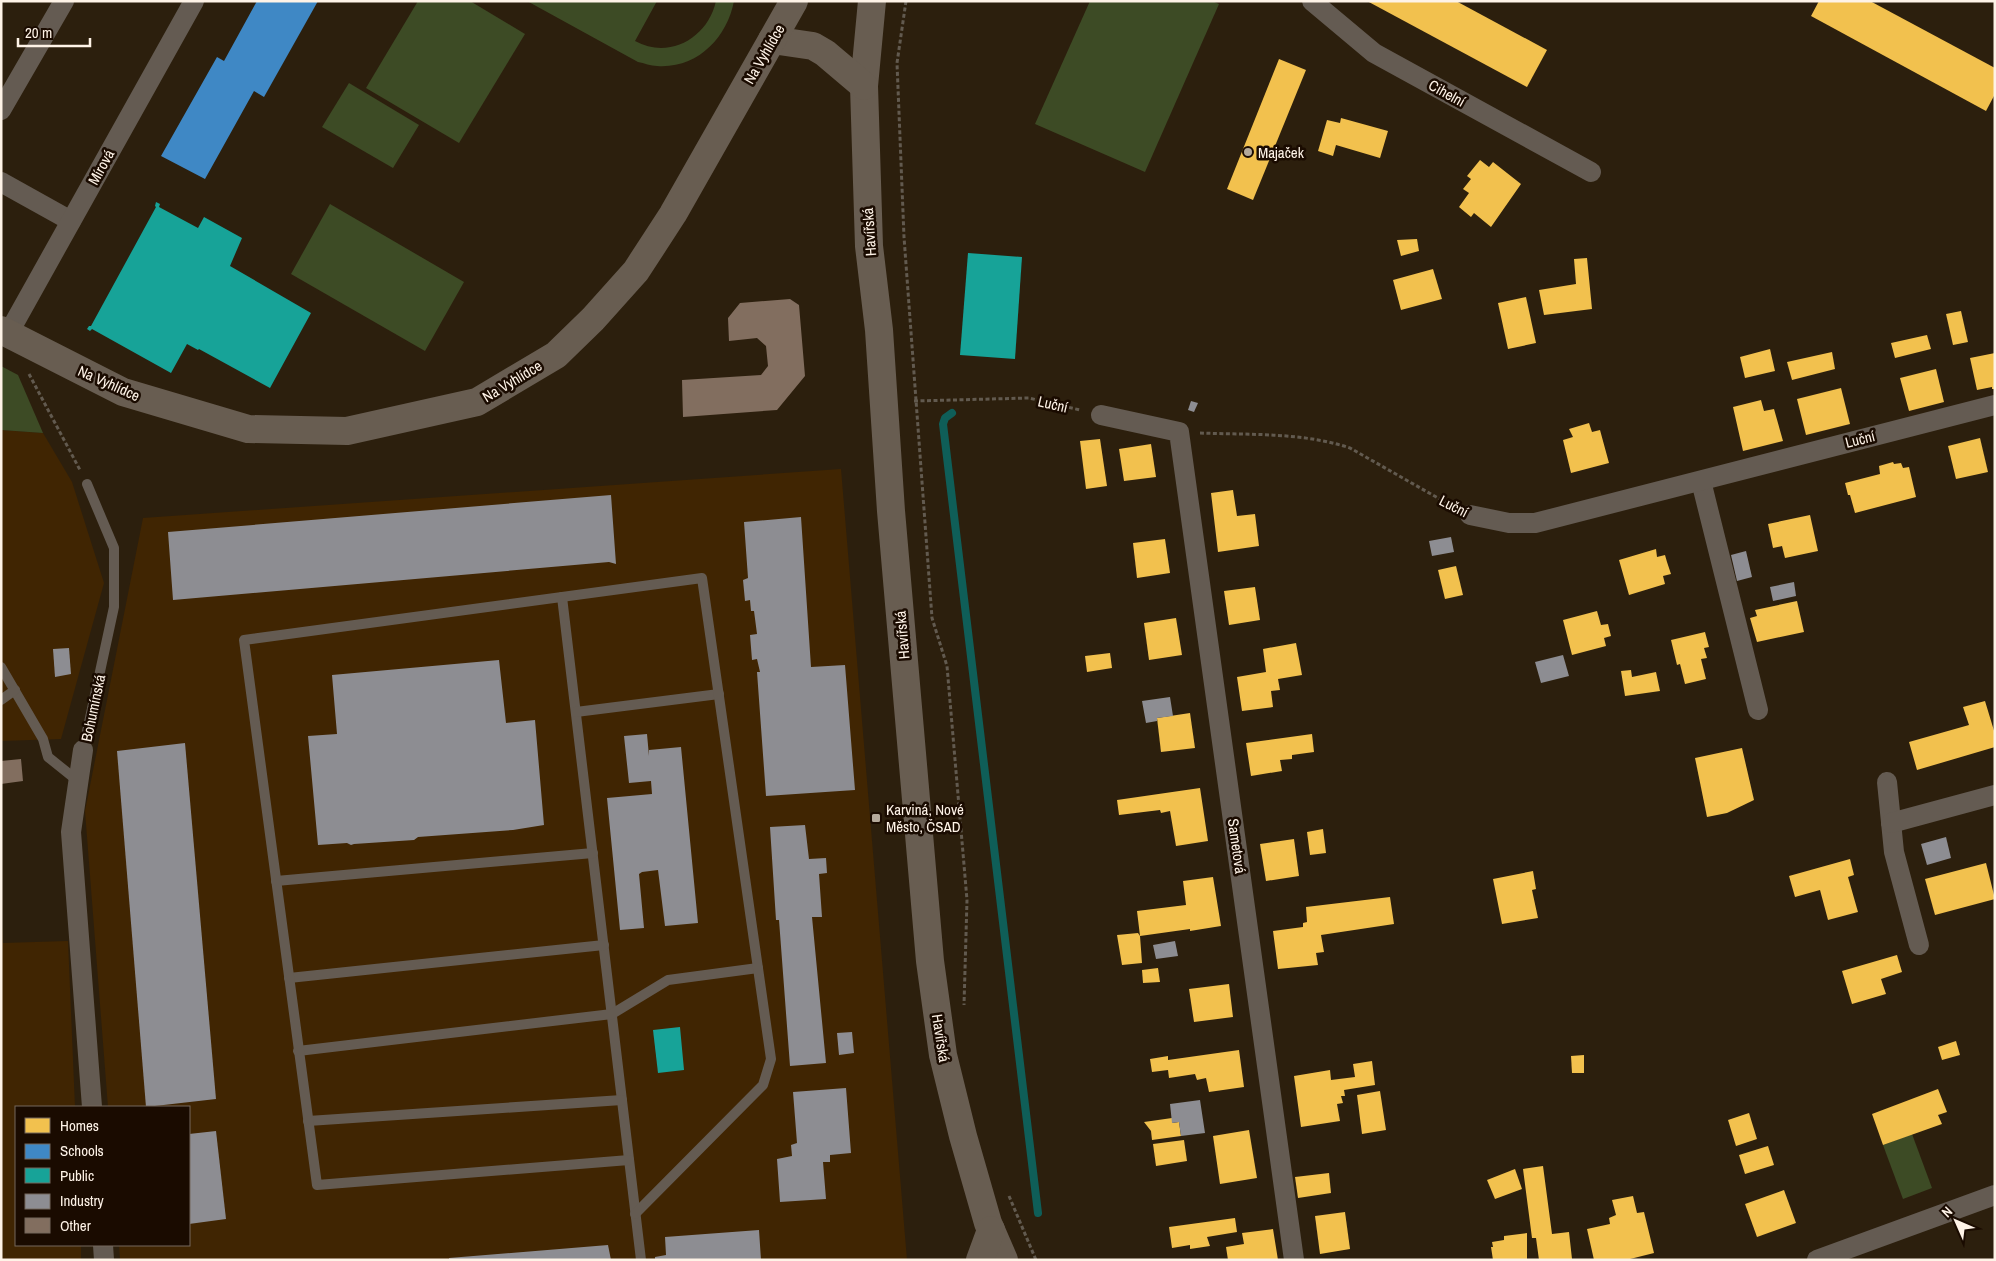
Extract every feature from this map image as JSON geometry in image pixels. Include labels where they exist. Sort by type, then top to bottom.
[{"type":"street","points":[[1,110],[64,1]]},
{"type":"street","name":"Mírová","points":[[5,332],[71,221],[194,1]]},
{"type":"street","name":"Na Vyhlídce","points":[[5,332],[123,392],[248,430],[347,432],[477,402],[556,355],[593,319],[636,271],[673,214],[794,1]]},
{"type":"street","name":"Havířská","points":[[872,1],[864,86],[869,246],[879,330],[891,511],[930,961],[943,1055],[963,1136],[991,1230],[1004,1260]]},
{"type":"street","name":"Cihelní","points":[[1312,1],[1374,53],[1591,172]]},
{"type":"street","points":[[772,40],[813,46],[825,53],[864,86]]},
{"type":"street","points":[[1,182],[71,221]]},
{"type":"street","name":"Luční","points":[[1470,515],[1508,523],[1535,523],[1995,404]]},
{"type":"street","points":[[1101,415],[1179,432]]},
{"type":"street","name":"Sametová","points":[[1179,432],[1294,1260]]},
{"type":"street","points":[[1701,480],[1758,710]]},
{"type":"street","name":"Bohumínská","points":[[83,750],[71,832],[92,1106]]},
{"type":"street","points":[[1887,782],[1894,852],[1920,945]]},
{"type":"street","points":[[1891,823],[1995,795]]},
{"type":"street","points":[[1816,1260],[1995,1195]]},
{"type":"street","points":[[980,1260],[991,1230]]},
{"type":"street","points":[[103,1246],[104,1260]]},
{"type":"lane","name":"Bohumínská","points":[[83,750],[114,607],[114,548],[87,484]]},
{"type":"lane","points":[[629,1160],[316,1185],[244,640],[702,578],[771,1059],[763,1085],[636,1214]]},
{"type":"lane","points":[[562,597],[641,1260]]},
{"type":"lane","points":[[1,667],[43,740],[48,757],[78,781]]},
{"type":"lane","points":[[1,700],[15,690]]},
{"type":"lane","points":[[576,712],[719,694]]},
{"type":"lane","points":[[276,881],[592,853]]},
{"type":"lane","points":[[289,978],[604,945]]},
{"type":"lane","points":[[298,1051],[612,1014],[668,980],[758,968]]},
{"type":"lane","points":[[308,1121],[622,1100]]},
{"type":"path","points":[[906,1],[897,63],[904,237],[914,401],[932,618],[947,666],[966,890],[964,1014]]},
{"type":"path","points":[[5,332],[87,484]]},
{"type":"path","name":"Luční","points":[[914,401],[1029,398],[1101,415]]},
{"type":"path","name":"Luční","points":[[1179,432],[1308,438],[1333,443],[1350,448],[1470,515]]},
{"type":"path","points":[[1007,1189],[1036,1260]]},
{"type":"shaded area","points":[[1,430],[43,433],[72,482],[104,583],[61,739],[1,741]]},
{"type":"shaded area","points":[[841,469],[907,1260],[120,1260],[119,1246],[190,1246],[190,1106],[108,1106],[85,811],[143,518]]},
{"type":"shaded area","points":[[1,907],[3,943],[68,941],[75,1106],[15,1106],[15,1246],[81,1246],[81,1260],[1,1260]]},
{"type":"green space","points":[[418,1],[470,1],[525,34],[459,143],[366,88]]},
{"type":"green space","points":[[527,1],[657,1],[635,41],[661,48],[685,42],[696,35],[705,26],[712,14],[716,1],[734,1],[725,27],[708,49],[697,57],[672,66],[652,66],[638,62]]},
{"type":"green space","points":[[1090,1],[1212,1],[1219,4],[1145,172],[1035,124]]},
{"type":"green space","points":[[349,83],[419,125],[393,168],[322,127]]},
{"type":"green space","points":[[330,204],[464,282],[425,351],[291,274]]},
{"type":"green space","points":[[1,366],[18,375],[43,433],[1,430]]},
{"type":"green space","points":[[1912,1134],[1932,1188],[1903,1199],[1883,1145]]},
{"type":"building: Homes","points":[[1367,1],[1456,1],[1547,50],[1527,87]]},
{"type":"building: Homes","points":[[1819,1],[1870,1],[1995,68],[1995,94],[1986,111],[1811,16]]},
{"type":"building: Homes","points":[[1279,59],[1306,70],[1253,200],[1227,189]]},
{"type":"building: Homes","points":[[1341,118],[1388,131],[1380,158],[1336,145],[1333,156],[1318,151],[1327,120],[1340,123]]},
{"type":"building: Homes","points":[[1480,160],[1489,167],[1493,162],[1521,184],[1491,227],[1474,213],[1471,217],[1459,207],[1469,193],[1463,189],[1471,179],[1467,176]]},
{"type":"building: Homes","points":[[1417,239],[1419,251],[1401,256],[1397,240]]},
{"type":"building: Homes","points":[[1587,258],[1592,309],[1544,315],[1539,290],[1576,284],[1574,259]]},
{"type":"building: Homes","points":[[1433,269],[1442,299],[1401,310],[1393,280]]},
{"type":"building: Homes","points":[[1526,297],[1536,343],[1508,349],[1498,303]]},
{"type":"building: Homes","points":[[1961,311],[1968,342],[1953,345],[1946,314]]},
{"type":"building: Homes","points":[[1927,335],[1931,349],[1895,358],[1891,343]]},
{"type":"building: Homes","points":[[1770,349],[1775,371],[1745,378],[1740,357]]},
{"type":"building: Homes","points":[[1832,352],[1835,369],[1792,380],[1787,362]]},
{"type":"building: Homes","points":[[1995,353],[1995,389],[1992,389],[1992,387],[1977,390],[1970,358]]},
{"type":"building: Homes","points":[[1936,369],[1944,402],[1909,411],[1900,378]]},
{"type":"building: Homes","points":[[1841,388],[1850,424],[1806,435],[1797,399]]},
{"type":"building: Homes","points":[[1761,400],[1764,411],[1774,409],[1783,441],[1743,451],[1733,407]]},
{"type":"building: Homes","points":[[1589,423],[1592,432],[1600,430],[1609,463],[1571,473],[1563,440],[1573,437],[1569,429]]},
{"type":"building: Homes","points":[[1980,438],[1988,472],[1956,479],[1948,446]]},
{"type":"building: Homes","points":[[1100,439],[1107,486],[1086,489],[1080,441]]},
{"type":"building: Homes","points":[[1151,444],[1156,477],[1124,481],[1119,449]]},
{"type":"building: Homes","points":[[1893,462],[1894,464],[1901,463],[1903,468],[1909,467],[1916,497],[1855,513],[1845,483],[1880,474],[1879,466]]},
{"type":"building: Homes","points":[[1233,490],[1237,516],[1255,514],[1259,546],[1218,552],[1211,493]]},
{"type":"building: Homes","points":[[1810,515],[1818,551],[1785,558],[1782,546],[1773,548],[1768,524]]},
{"type":"building: Homes","points":[[1165,539],[1170,573],[1137,578],[1133,543]]},
{"type":"building: Homes","points":[[1656,549],[1657,557],[1665,555],[1671,574],[1663,576],[1665,584],[1629,595],[1619,560]]},
{"type":"building: Homes","points":[[1456,566],[1463,595],[1445,599],[1438,570]]},
{"type":"building: Homes","points":[[1255,587],[1260,620],[1229,625],[1224,591]]},
{"type":"building: Homes","points":[[1797,601],[1804,632],[1757,642],[1750,618],[1757,616],[1755,610]]},
{"type":"building: Homes","points":[[1597,611],[1601,625],[1608,624],[1611,636],[1604,638],[1606,646],[1572,655],[1563,620]]},
{"type":"building: Homes","points":[[1176,618],[1182,655],[1149,660],[1144,623]]},
{"type":"building: Homes","points":[[1705,632],[1709,647],[1704,648],[1707,658],[1701,659],[1706,679],[1685,684],[1680,664],[1677,665],[1671,640]]},
{"type":"building: Homes","points":[[1296,643],[1302,675],[1278,679],[1280,690],[1271,691],[1273,707],[1242,711],[1237,677],[1266,672],[1263,649]]},
{"type":"building: Homes","points":[[1110,653],[1112,668],[1087,672],[1085,656]]},
{"type":"building: Homes","points":[[1631,670],[1632,677],[1656,672],[1660,691],[1625,696],[1621,671]]},
{"type":"building: Homes","points":[[1985,701],[1995,734],[1995,747],[1917,770],[1909,742],[1969,725],[1963,707]]},
{"type":"building: Homes","points":[[1190,713],[1195,748],[1161,752],[1157,718]]},
{"type":"building: Homes","points":[[1312,734],[1314,752],[1292,755],[1292,759],[1280,760],[1282,771],[1251,776],[1246,743]]},
{"type":"building: Homes","points":[[1742,748],[1754,800],[1727,813],[1707,817],[1695,758]]},
{"type":"building: Homes","points":[[1200,788],[1208,841],[1176,846],[1170,811],[1161,813],[1160,810],[1119,815],[1117,800]]},
{"type":"building: Homes","points":[[1323,829],[1326,853],[1310,855],[1307,832]]},
{"type":"building: Homes","points":[[1294,839],[1299,876],[1266,881],[1260,844]]},
{"type":"building: Homes","points":[[1850,859],[1854,875],[1848,877],[1858,912],[1828,920],[1820,890],[1795,897],[1789,876]]},
{"type":"building: Homes","points":[[1986,863],[1995,899],[1935,915],[1925,879]]},
{"type":"building: Homes","points":[[1533,871],[1536,889],[1532,890],[1538,918],[1502,924],[1493,879]]},
{"type":"building: Homes","points":[[1213,877],[1221,926],[1140,936],[1137,911],[1186,905],[1183,881]]},
{"type":"building: Homes","points":[[1390,897],[1394,924],[1321,935],[1324,952],[1316,953],[1318,965],[1278,969],[1273,931],[1303,927],[1303,923],[1307,922],[1306,907]]},
{"type":"building: Homes","points":[[1138,933],[1140,936],[1142,963],[1122,965],[1117,935]]},
{"type":"building: Homes","points":[[1897,955],[1902,972],[1881,979],[1886,994],[1852,1004],[1842,971]]},
{"type":"building: Homes","points":[[1158,968],[1160,982],[1143,983],[1142,970]]},
{"type":"building: Homes","points":[[1229,984],[1233,1017],[1194,1022],[1189,989]]},
{"type":"building: Homes","points":[[1956,1041],[1960,1055],[1942,1060],[1938,1047]]},
{"type":"building: Homes","points":[[1239,1050],[1244,1087],[1209,1092],[1206,1078],[1197,1080],[1195,1074],[1169,1078],[1168,1070],[1152,1072],[1150,1059],[1168,1056],[1168,1060]]},
{"type":"building: Homes","points":[[1584,1055],[1584,1073],[1572,1073],[1571,1056]]},
{"type":"building: Homes","points":[[1372,1061],[1375,1085],[1344,1090],[1345,1096],[1341,1096],[1343,1103],[1337,1104],[1340,1121],[1301,1127],[1294,1076],[1330,1070],[1331,1080],[1355,1077],[1353,1064]]},
{"type":"building: Homes","points":[[1938,1089],[1947,1112],[1938,1115],[1942,1124],[1883,1145],[1872,1114]]},
{"type":"building: Homes","points":[[1380,1091],[1386,1130],[1362,1134],[1357,1095]]},
{"type":"building: Homes","points":[[1749,1113],[1757,1139],[1736,1146],[1728,1120]]},
{"type":"building: Homes","points":[[1172,1118],[1172,1123],[1179,1122],[1181,1136],[1152,1140],[1151,1131],[1144,1122]]},
{"type":"building: Homes","points":[[1249,1130],[1257,1178],[1220,1184],[1213,1136]]},
{"type":"building: Homes","points":[[1184,1140],[1187,1161],[1156,1166],[1153,1144]]},
{"type":"building: Homes","points":[[1768,1146],[1774,1165],[1745,1174],[1739,1155]]},
{"type":"building: Homes","points":[[1543,1166],[1552,1234],[1569,1232],[1572,1259],[1539,1260],[1536,1238],[1532,1238],[1523,1169]]},
{"type":"building: Homes","points":[[1515,1169],[1522,1189],[1495,1199],[1487,1180]]},
{"type":"building: Homes","points":[[1329,1173],[1331,1193],[1298,1198],[1295,1177]]},
{"type":"building: Homes","points":[[1784,1190],[1796,1223],[1757,1237],[1745,1204]]},
{"type":"building: Homes","points":[[1633,1196],[1637,1213],[1644,1212],[1654,1253],[1626,1260],[1594,1260],[1587,1229],[1610,1224],[1609,1218],[1616,1215],[1612,1200]]},
{"type":"building: Homes","points":[[1345,1212],[1350,1249],[1320,1254],[1315,1216]]},
{"type":"building: Homes","points":[[1235,1218],[1237,1232],[1207,1237],[1210,1246],[1190,1249],[1190,1245],[1172,1248],[1169,1227]]},
{"type":"building: Homes","points":[[1273,1229],[1278,1260],[1228,1260],[1226,1247],[1244,1244],[1242,1233]]},
{"type":"building: Homes","points":[[1527,1233],[1527,1260],[1493,1260],[1492,1242],[1504,1240],[1504,1236]]},
{"type":"building: Schools","points":[[257,1],[318,1],[264,97],[254,91],[205,179],[161,156],[217,57],[224,61]]},
{"type":"building: Public","points":[[156,202],[160,204],[159,207],[198,228],[204,217],[242,238],[230,266],[311,313],[270,388],[187,344],[171,373],[92,329],[90,331],[87,329],[91,326],[156,207]]},
{"type":"building: Public","points":[[968,253],[1022,257],[1015,359],[960,355]]},
{"type":"building: Public","points":[[680,1027],[684,1070],[658,1073],[653,1030]]},
{"type":"building: Industry","points":[[1191,401],[1198,403],[1194,412],[1188,410]]},
{"type":"building: Industry","points":[[611,495],[616,564],[609,562],[173,600],[168,532]]},
{"type":"building: Industry","points":[[801,517],[811,667],[845,665],[855,790],[766,796],[757,672],[760,672],[757,659],[752,660],[750,635],[757,634],[754,611],[751,611],[750,600],[745,601],[743,580],[748,578],[744,522]]},
{"type":"building: Industry","points":[[1451,537],[1454,552],[1432,556],[1429,541]]},
{"type":"building: Industry","points":[[1746,551],[1752,577],[1737,581],[1731,555]]},
{"type":"building: Industry","points":[[1794,582],[1796,596],[1773,601],[1770,587]]},
{"type":"building: Industry","points":[[69,648],[71,674],[55,677],[53,649]]},
{"type":"building: Industry","points":[[1563,655],[1569,676],[1541,683],[1535,662]]},
{"type":"building: Industry","points":[[499,660],[506,723],[535,720],[544,825],[513,830],[418,837],[414,840],[351,845],[347,843],[318,845],[308,736],[337,734],[332,675]]},
{"type":"building: Industry","points":[[1170,697],[1173,716],[1157,718],[1157,721],[1146,723],[1142,701]]},
{"type":"building: Industry","points":[[647,734],[649,756],[649,750],[681,747],[698,923],[665,926],[658,870],[639,874],[644,928],[620,930],[607,798],[652,794],[651,781],[629,783],[624,736]]},
{"type":"building: Industry","points":[[185,743],[216,1099],[146,1106],[117,751]]},
{"type":"building: Industry","points":[[805,825],[809,859],[826,858],[827,873],[819,874],[822,917],[812,917],[826,1063],[790,1066],[779,920],[776,920],[770,827]]},
{"type":"building: Industry","points":[[1946,837],[1951,858],[1927,865],[1921,844]]},
{"type":"building: Industry","points":[[1175,941],[1178,956],[1156,959],[1153,945]]},
{"type":"building: Industry","points":[[852,1032],[854,1053],[839,1055],[837,1033]]},
{"type":"building: Industry","points":[[846,1088],[851,1153],[830,1155],[830,1162],[823,1162],[826,1199],[780,1202],[777,1159],[792,1156],[791,1145],[797,1143],[793,1092]]},
{"type":"building: Industry","points":[[1200,1100],[1205,1133],[1181,1136],[1179,1122],[1172,1123],[1170,1104]]},
{"type":"building: Industry","points":[[216,1131],[226,1219],[190,1224],[190,1134]]},
{"type":"building: Industry","points":[[759,1230],[761,1260],[655,1260],[655,1257],[666,1255],[665,1237]]},
{"type":"building: Industry","points":[[608,1245],[611,1260],[449,1260],[449,1258]]},
{"type":"building: Other","points":[[790,299],[799,305],[805,376],[777,410],[683,417],[682,380],[761,375],[768,366],[766,346],[757,338],[729,341],[728,318],[740,303]]},
{"type":"building: Other","points":[[21,759],[23,781],[1,784],[1,761]]},
{"type":"waterway","points":[[952,413],[945,418],[943,424],[1038,1213]]},
{"type":"place","name":"Majaček","points":[[1248,152]]},
{"type":"place","name":"Karviná, Nové Město, ČSAD","points":[[876,818]]}]
